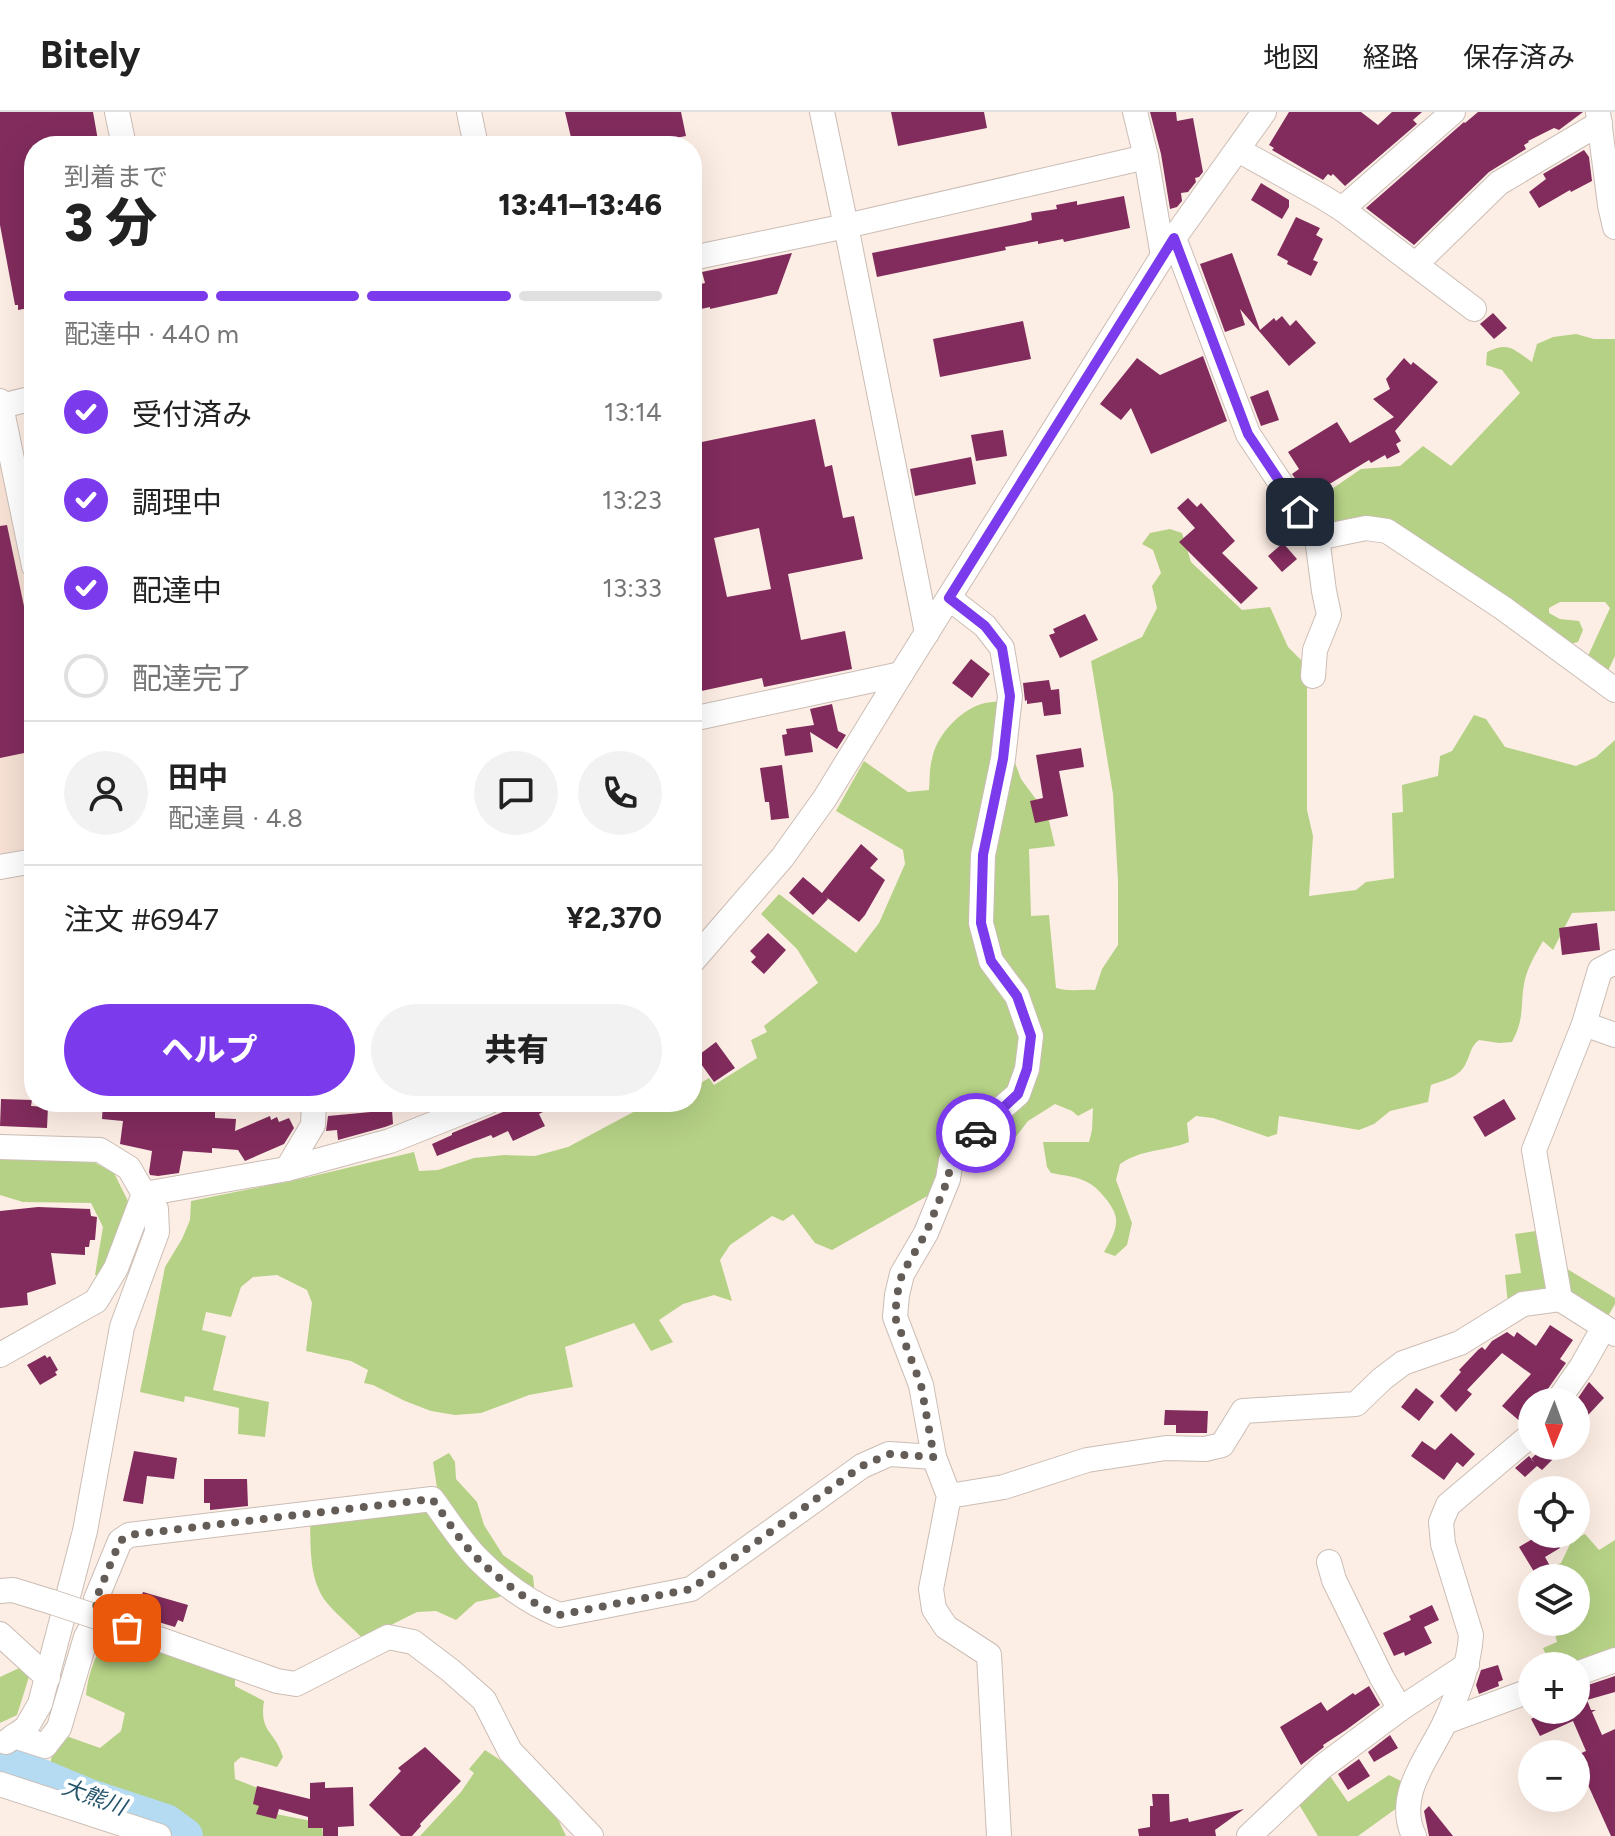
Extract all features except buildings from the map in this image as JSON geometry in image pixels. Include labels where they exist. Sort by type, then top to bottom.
[{"type":"street","points":[[117,112],[122,136]]},
{"type":"street","points":[[469,112],[474,136]]},
{"type":"street","points":[[822,112],[927,633]]},
{"type":"street","points":[[1135,112],[1169,247],[1248,434],[1317,538],[1329,615],[1315,650],[1313,676]]},
{"type":"street","points":[[702,950],[782,858],[825,798],[1169,247],[1264,112]]},
{"type":"street","points":[[1342,209],[1453,112]]},
{"type":"street","points":[[1416,264],[1499,183],[1599,118],[1615,227]]},
{"type":"street","points":[[1238,150],[1342,209],[1474,309]]},
{"type":"street","points":[[702,256],[1146,157]]},
{"type":"street","points":[[24,400],[0,404],[24,518]]},
{"type":"street","points":[[1317,538],[1366,528],[1387,531],[1503,608],[1615,690]]},
{"type":"street","points":[[949,598],[985,626],[1002,648],[1010,696],[1003,759],[983,855],[981,923],[991,961],[1017,996],[1031,1036],[1027,1069],[1018,1094],[985,1123],[951,1160],[948,1179],[926,1233],[902,1274],[895,1317],[921,1385],[934,1457],[949,1496],[931,1589],[934,1609],[946,1627],[989,1655],[999,1836]]},
{"type":"street","points":[[702,717],[901,674]]},
{"type":"street","points":[[0,867],[24,863]]},
{"type":"street","points":[[1560,1299],[1534,1150],[1584,1024],[1600,970],[1615,962]]},
{"type":"street","points":[[1584,1024],[1615,1035]]},
{"type":"street","points":[[287,1169],[313,1125],[314,1112]]},
{"type":"street","points":[[144,1194],[287,1169],[390,1141],[463,1112]]},
{"type":"street","points":[[0,1147],[100,1150],[129,1168],[156,1209],[157,1232],[122,1327],[85,1531],[48,1678],[35,1716],[26,1728],[6,1741]]},
{"type":"street","points":[[0,1355],[96,1301],[116,1268],[144,1194]]},
{"type":"street","points":[[949,1496],[1004,1487],[1087,1460],[1166,1448],[1205,1449],[1222,1445],[1243,1411],[1356,1404],[1403,1363],[1460,1343],[1523,1304],[1560,1299],[1609,1331],[1567,1388]]},
{"type":"street","points":[[1414,1836],[1409,1827],[1408,1800],[1427,1752],[1445,1722],[1467,1665],[1471,1635],[1443,1544],[1441,1522],[1448,1505],[1518,1446]]},
{"type":"street","points":[[6,1741],[45,1746],[59,1728],[86,1637],[97,1617],[96,1599],[120,1541],[129,1535],[432,1499],[476,1557],[507,1585],[559,1615],[691,1589],[862,1466],[889,1454],[934,1457]]},
{"type":"street","points":[[1329,1562],[1334,1580],[1400,1709]]},
{"type":"street","points":[[0,1591],[13,1590],[52,1602],[277,1681],[296,1684],[388,1637],[413,1642],[484,1700],[510,1751],[591,1836]]},
{"type":"street","points":[[0,1634],[48,1678]]},
{"type":"street","points":[[1590,1669],[1615,1660]]},
{"type":"street","points":[[1249,1836],[1322,1767],[1400,1709],[1467,1665]]},
{"type":"street","points":[[1445,1722],[1518,1695]]},
{"type":"street","points":[[0,1784],[159,1836]]},
{"type":"shaded area","points":[[0,448],[24,562],[24,856],[0,861]]},
{"type":"green space","points":[[1576,334],[1594,339],[1615,339],[1615,656],[1607,673],[1587,658],[1610,608],[1605,602],[1560,602],[1549,608],[1549,613],[1560,619],[1579,621],[1583,630],[1578,642],[1570,644],[1395,523],[1322,529],[1307,506],[1361,469],[1400,466],[1423,446],[1451,466],[1520,393],[1502,370],[1486,365],[1487,352],[1506,347],[1532,362],[1537,344],[1553,337]]},
{"type":"green space","points":[[1170,529],[1182,533],[1191,562],[1242,610],[1270,607],[1288,647],[1307,666],[1307,810],[1313,836],[1309,896],[1356,890],[1366,882],[1394,878],[1392,813],[1403,812],[1402,785],[1438,776],[1440,756],[1452,751],[1474,715],[1486,719],[1505,747],[1576,766],[1596,757],[1615,740],[1615,911],[1572,913],[1553,950],[1543,941],[1525,978],[1520,1019],[1512,1042],[1479,1040],[1460,1072],[1431,1085],[1428,1102],[1390,1111],[1374,1124],[1359,1130],[1279,1116],[1277,1134],[1268,1137],[1213,1118],[1196,1116],[1187,1123],[1189,1142],[1137,1155],[1120,1164],[1116,1180],[1132,1223],[1127,1245],[1115,1256],[1104,1252],[1116,1226],[1116,1216],[1110,1204],[1088,1182],[1051,1173],[1043,1142],[1089,1142],[1093,1108],[1078,1116],[1055,1104],[1028,1121],[1011,1143],[992,1148],[938,1190],[832,1250],[815,1243],[793,1214],[783,1221],[772,1216],[730,1245],[720,1260],[732,1301],[714,1295],[683,1304],[659,1320],[673,1342],[651,1351],[634,1323],[565,1347],[573,1387],[529,1395],[481,1413],[455,1415],[431,1411],[364,1383],[368,1370],[351,1361],[306,1351],[312,1303],[307,1290],[277,1275],[253,1277],[241,1287],[231,1317],[206,1312],[202,1330],[226,1336],[213,1390],[269,1402],[265,1437],[238,1434],[239,1408],[185,1396],[184,1402],[140,1392],[165,1267],[190,1220],[191,1201],[414,1152],[419,1171],[438,1170],[474,1158],[535,1156],[568,1147],[633,1112],[702,1112],[702,1082],[709,1078],[714,1085],[757,1058],[751,1040],[767,1032],[764,1026],[818,983],[797,949],[761,914],[779,894],[856,953],[879,923],[905,864],[903,850],[836,811],[864,761],[908,792],[929,790],[931,763],[942,735],[954,721],[976,706],[1014,701],[1010,749],[1021,779],[1046,808],[1055,846],[1029,849],[1031,916],[1049,915],[1056,988],[1095,990],[1102,969],[1118,945],[1118,881],[1113,794],[1091,661],[1142,637],[1157,608],[1152,586],[1161,573],[1153,550],[1142,544],[1150,533]]},
{"type":"green space","points":[[0,1156],[88,1159],[114,1173],[129,1203],[102,1275],[95,1275],[103,1227],[91,1203],[23,1202],[0,1195]]},
{"type":"green space","points":[[1543,1230],[1555,1294],[1508,1305],[1505,1275],[1521,1273],[1515,1234]]},
{"type":"green space","points":[[1559,1264],[1615,1298],[1607,1318],[1567,1293]]},
{"type":"green space","points":[[449,1453],[455,1462],[456,1479],[477,1502],[484,1525],[503,1555],[533,1576],[535,1596],[508,1581],[438,1494],[433,1462]]},
{"type":"green space","points":[[424,1507],[503,1589],[500,1597],[476,1602],[456,1620],[436,1611],[417,1612],[363,1639],[327,1603],[316,1584],[310,1517]]},
{"type":"green space","points":[[1590,1540],[1599,1550],[1615,1540],[1615,1652],[1590,1660],[1590,1652],[1545,1652],[1543,1648],[1557,1642],[1556,1636],[1590,1636],[1590,1564],[1559,1564],[1568,1548],[1590,1548]]},
{"type":"green space","points":[[110,1632],[235,1677],[235,1686],[264,1701],[266,1726],[283,1757],[277,1767],[241,1757],[234,1763],[235,1779],[263,1790],[260,1811],[322,1823],[323,1836],[177,1836],[163,1826],[118,1812],[87,1791],[47,1775],[58,1733],[100,1748],[121,1731],[125,1713],[86,1695],[94,1662]]},
{"type":"green space","points":[[34,1661],[17,1715],[0,1723],[0,1677]]},
{"type":"green space","points":[[485,1750],[514,1769],[550,1803],[566,1836],[420,1836],[461,1792],[474,1773],[469,1769]]},
{"type":"green space","points":[[1389,1775],[1401,1781],[1401,1805],[1358,1836],[1318,1836],[1298,1803],[1330,1776],[1348,1802]]},
{"type":"waterway","name":"大熊川","points":[[0,1763],[166,1822],[185,1836]]},
{"type":"way so far","points":[[127,1628],[97,1617],[96,1599],[120,1541],[129,1535],[432,1499],[476,1557],[507,1585],[559,1615],[691,1589],[862,1466],[889,1454],[934,1457],[921,1385],[895,1317],[897,1295],[902,1274],[926,1233],[948,1179],[951,1160],[976,1133]]},
{"type":"route","points":[[976,1133],[1018,1094],[1027,1069],[1031,1036],[1017,996],[991,961],[981,923],[983,855],[1003,759],[1010,696],[1002,648],[985,626],[949,598],[1174,238],[1248,434],[1300,512]]}]
